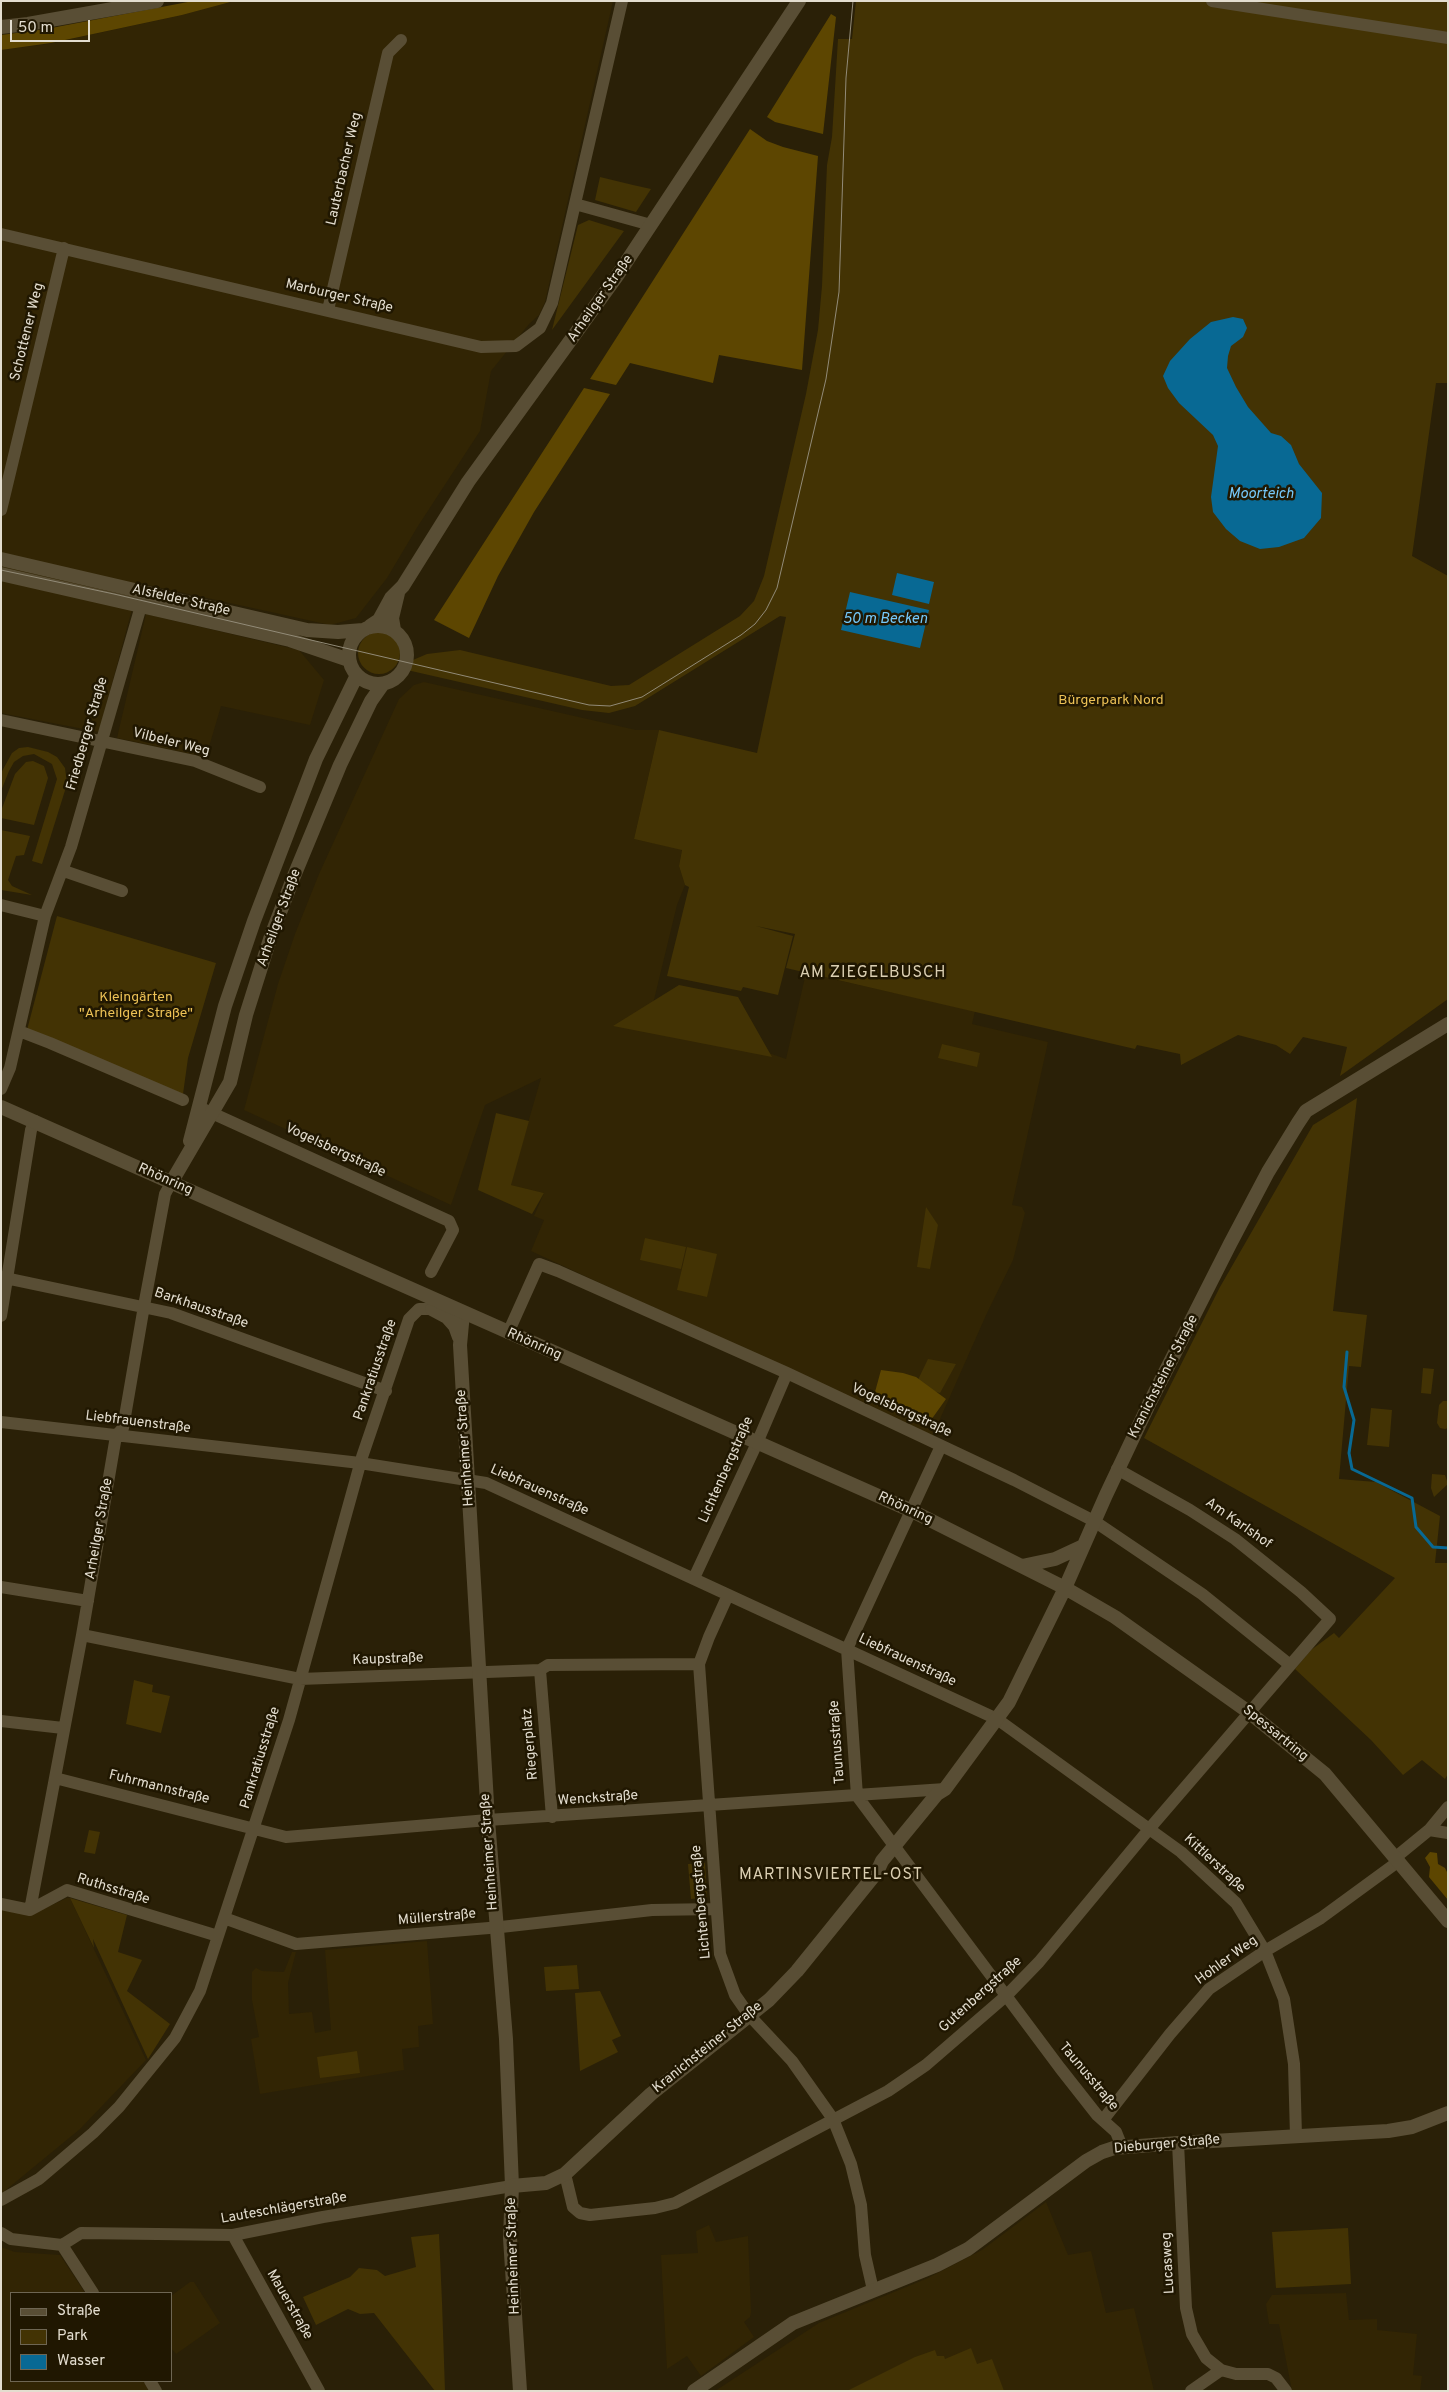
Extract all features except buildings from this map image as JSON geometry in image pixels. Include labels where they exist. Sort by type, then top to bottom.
[{"type":"main road","points":[[1,27],[157,1]]},
{"type":"main road","name":"Arheilger Straße","points":[[171,1183],[186,1154],[230,1082],[246,1015],[271,936],[340,765],[370,701],[383,684],[400,674],[406,663],[407,649],[405,642],[394,630],[392,618],[398,593],[468,482],[554,366],[651,225],[799,1]]},
{"type":"main road","name":"Alsfelder Straße","points":[[1,559],[307,630],[338,632],[366,628]]},
{"type":"main road","name":"Alsfelder Straße","points":[[1,574],[290,640],[349,660]]},
{"type":"main road","name":"Arheilger Straße","points":[[349,660],[351,643],[366,628],[379,620],[391,598],[398,593]]},
{"type":"main road","points":[[366,628],[387,626],[394,630]]},
{"type":"main road","points":[[349,660],[357,675],[374,684],[383,684]]},
{"type":"main road","name":"Arheilger Straße","points":[[186,1154],[225,1006],[254,921],[316,759],[357,675]]},
{"type":"main road","name":"Kranichsteiner Straße","points":[[512,2186],[546,2183],[566,2174],[651,2094],[750,2015],[797,1971],[877,1872],[886,1866],[896,1849],[944,1797],[945,1790],[1009,1702],[1066,1588],[1118,1470],[1230,1244],[1268,1172],[1306,1111],[1448,1024]]},
{"type":"main road","name":"Rhönring","points":[[1,1107],[360,1268],[912,1511],[1066,1588]]},
{"type":"main road","points":[[360,1268],[365,1278],[447,1317],[455,1326],[460,1338]]},
{"type":"main road","name":"Heinheimer Straße","points":[[463,1313],[460,1338],[479,1672],[495,1820],[496,1928],[506,2039],[512,2186],[510,2238],[520,2391]]},
{"type":"main road","points":[[1022,1566],[1055,1559],[1084,1546]]},
{"type":"main road","name":"Spessartring","points":[[1066,1588],[1115,1618],[1250,1713],[1325,1774],[1448,1921]]},
{"type":"main road","name":"Dieburger Straße","points":[[694,2391],[793,2323],[937,2265],[968,2249],[1086,2161],[1102,2152],[1122,2147],[1178,2143],[1365,2134],[1400,2130],[1448,2113]]},
{"type":"main road","name":"Dieburger Straße","points":[[702,2391],[810,2317]]},
{"type":"street","name":"Marburger Straße","points":[[1,234],[481,347],[516,346],[540,328],[552,303],[622,1]]},
{"type":"street","points":[[1212,1],[1448,38]]},
{"type":"street","name":"Lauterbacher Weg","points":[[328,310],[388,53],[401,40]]},
{"type":"street","points":[[575,204],[651,225]]},
{"type":"street","name":"Schottener Weg","points":[[1,510],[64,248]]},
{"type":"street","name":"Friedberger Straße","points":[[1,1089],[10,1068],[45,916],[64,871],[141,606]]},
{"type":"street","name":"Vilbeler Weg","points":[[1,720],[195,761],[260,787]]},
{"type":"street","points":[[64,871],[122,891]]},
{"type":"street","points":[[1,906],[45,916]]},
{"type":"street","points":[[19,1032],[59,1046],[183,1100]]},
{"type":"street","name":"Vogelsbergstraße","points":[[198,1107],[213,1112],[449,1220],[453,1229],[431,1272]]},
{"type":"street","points":[[1,1316],[4,1278],[31,1130],[35,1121]]},
{"type":"street","name":"Arheilger Straße","points":[[30,1910],[82,1635],[116,1436],[123,1428],[165,1194],[171,1183]]},
{"type":"street","name":"Vogelsbergstraße","points":[[508,1333],[540,1264],[787,1373],[1094,1521],[1202,1594],[1290,1665]]},
{"type":"street","name":"Barkhausstraße","points":[[4,1278],[172,1313],[386,1391]]},
{"type":"street","name":"Pankratiusstraße","points":[[1,2200],[39,2179],[93,2133],[119,2107],[171,2043],[200,1991],[255,1828],[300,1679],[360,1463],[386,1391],[409,1318],[419,1309],[432,1309]]},
{"type":"street","name":"Lichtenbergstraße","points":[[694,1578],[757,1443],[787,1373]]},
{"type":"street","name":"Liebfrauenstraße","points":[[1,1422],[360,1463],[486,1483],[997,1719]]},
{"type":"street","name":"Taunusstraße","points":[[941,1446],[847,1650],[857,1796],[1060,2068],[1097,2115],[1116,2132],[1122,2147]]},
{"type":"street","name":"Am Karlshof","points":[[1118,1470],[1190,1510],[1236,1539],[1301,1592],[1330,1619]]},
{"type":"street","points":[[1,1587],[88,1601]]},
{"type":"street","name":"Lichtenbergstraße","points":[[728,1596],[709,1636],[699,1664],[720,1954],[735,1995],[750,2015],[792,2061],[833,2119],[851,2164],[861,2205],[865,2255],[873,2290]]},
{"type":"street","name":"Gutenbergstraße","points":[[566,2174],[573,2207],[580,2213],[590,2215],[655,2208],[674,2203],[888,2092],[926,2065],[1007,1995],[1039,1962],[1150,1828],[1330,1619]]},
{"type":"street","name":"Kaupstraße","points":[[82,1635],[300,1679],[540,1670],[548,1665],[699,1664]]},
{"type":"street","name":"Riegerplatz","points":[[540,1670],[552,1817]]},
{"type":"street","name":"Kittlerstraße","points":[[997,1719],[1150,1828],[1181,1852],[1236,1904],[1265,1951],[1284,1999],[1289,2024],[1296,2136]]},
{"type":"street","points":[[1,1721],[63,1728]]},
{"type":"street","name":"Fuhrmannstraße","points":[[55,1778],[255,1828]]},
{"type":"street","name":"Wenckstraße","points":[[255,1828],[286,1837],[495,1820],[945,1790]]},
{"type":"street","name":"Hohler Weg","points":[[1103,2120],[1208,1989],[1265,1951],[1321,1918],[1398,1859],[1429,1830],[1448,1807]]},
{"type":"street","points":[[1429,1830],[1448,1833]]},
{"type":"street","name":"Ruthsstraße","points":[[30,1910],[67,1890],[218,1936]]},
{"type":"street","points":[[1,1904],[30,1910]]},
{"type":"street","name":"Müllerstraße","points":[[224,1918],[296,1944],[496,1928],[652,1910],[716,1909]]},
{"type":"street","name":"Lucasweg","points":[[1178,2143],[1188,2325],[1206,2358],[1221,2370]]},
{"type":"street","name":"Lauteschlägerstraße","points":[[62,2245],[81,2233],[233,2235],[446,2196],[512,2186]]},
{"type":"street","points":[[1,2233],[11,2240],[62,2245],[92,2292]]},
{"type":"street","name":"Mauerstraße","points":[[233,2235],[319,2391]]},
{"type":"street","points":[[1191,2391],[1221,2370],[1236,2374],[1268,2374],[1276,2378],[1286,2391]]},
{"type":"shaded area","points":[[193,1],[234,1],[182,15],[51,43],[1,50],[1,35],[46,29]]},
{"type":"shaded area","points":[[234,1],[613,1],[545,302],[539,315],[529,324],[491,371],[480,431],[418,526],[387,578],[356,618],[330,625],[139,583],[99,732],[1,713],[1,50],[48,44],[182,15]]},
{"type":"shaded area","points":[[831,14],[836,17],[823,134],[775,122],[767,117]]},
{"type":"shaded area","points":[[750,129],[767,141],[818,156],[802,370],[719,355],[713,383],[630,363],[616,385],[590,379]]},
{"type":"shaded area","points":[[584,388],[610,394],[534,512],[498,576],[469,638],[434,620]]},
{"type":"shaded area","points":[[146,614],[299,650],[324,680],[310,725],[221,706],[206,757],[117,738]]},
{"type":"shaded area","points":[[424,682],[636,730],[659,730],[634,839],[682,849],[679,866],[685,885],[677,905],[651,1012],[786,1059],[806,973],[975,1011],[972,1024],[1048,1042],[1012,1205],[1022,1207],[1025,1213],[1013,1260],[987,1313],[932,1437],[531,1251],[544,1220],[534,1216],[544,1193],[510,1185],[541,1078],[485,1105],[451,1205],[244,1110],[278,984],[295,934],[319,874],[399,699],[414,685]]},
{"type":"shaded area","points":[[881,1370],[916,1377],[946,1399],[926,1427],[872,1403]]},
{"type":"shaded area","points":[[1430,1852],[1437,1853],[1438,1864],[1445,1868],[1448,1874],[1448,1900],[1429,1877],[1430,1867],[1425,1858]]},
{"type":"shaded area","points":[[70,1898],[146,2060],[80,2129],[1,2194],[1,1909],[30,1915]]},
{"type":"shaded area","points":[[427,1941],[433,2024],[418,2026],[419,2047],[402,2049],[404,2070],[260,2094],[251,2039],[259,2037],[252,2000],[252,1972],[256,1968],[262,1971],[284,1972],[292,1952],[296,1952],[288,1983],[289,2014],[312,2012],[315,2033],[331,2030],[325,1950]]},
{"type":"shaded area","points":[[1046,2202],[1068,2255],[1091,2251],[1106,2313],[1134,2308],[1154,2391],[715,2391],[819,2323],[928,2278],[982,2250]]},
{"type":"shaded area","points":[[709,2225],[716,2242],[748,2236],[751,2312],[750,2317],[744,2322],[754,2337],[701,2376],[687,2356],[667,2369],[661,2255],[698,2253],[696,2231]]},
{"type":"shaded area","points":[[1,2247],[15,2252],[60,2255],[84,2292],[10,2292],[10,2382],[144,2382],[150,2391],[1,2391]]},
{"type":"shaded area","points":[[190,2282],[194,2282],[220,2323],[176,2354],[172,2349],[172,2295]]},
{"type":"shaded area","points":[[1346,2293],[1349,2320],[1377,2319],[1377,2330],[1417,2334],[1413,2375],[1422,2376],[1420,2391],[1292,2391],[1279,2324],[1269,2324],[1266,2304],[1272,2295]]},
{"type":"green space","name":"Bürgerpark Nord","points":[[856,1],[1448,1],[1448,383],[1436,383],[1412,556],[1448,576],[1448,999],[1340,1076],[1347,1047],[1303,1037],[1290,1054],[1276,1045],[1238,1035],[1181,1065],[1180,1054],[1137,1045],[1135,1049],[786,968],[795,934],[756,926],[793,936],[778,995],[743,987],[741,991],[667,976],[689,887],[685,885],[679,866],[682,850],[634,839],[659,730],[757,753],[786,617],[780,616],[635,706],[609,713],[582,710],[407,670],[413,660],[427,654],[460,650],[611,686],[629,685],[740,616],[754,601],[764,576],[806,394],[818,330],[822,286],[827,165],[832,137],[838,39],[852,39]]},
{"type":"green space","points":[[600,177],[651,189],[636,212],[595,200]]},
{"type":"green space","points":[[589,220],[624,231],[552,330],[578,225]]},
{"type":"green space","points":[[383,632],[391,635],[397,641],[400,653],[397,665],[391,671],[375,674],[367,671],[361,665],[358,649],[361,641],[367,635]]},
{"type":"green space","points":[[28,747],[48,752],[57,757],[65,768],[67,784],[42,864],[32,861],[57,779],[52,764],[34,754],[23,756],[14,762],[1,791],[1,773],[12,753],[19,748]]},
{"type":"green space","points":[[33,761],[44,766],[48,778],[34,825],[1,818],[1,811],[15,774],[26,762]]},
{"type":"green space","points":[[1,830],[30,836],[24,855],[16,856],[8,880],[12,886],[32,895],[1,890]]},
{"type":"green space","name":"Kleingärten \"Arheilger Straße\"","points":[[57,916],[216,963],[188,1058],[183,1094],[27,1030]]},
{"type":"green space","points":[[679,985],[738,997],[772,1057],[613,1026]]},
{"type":"green space","points":[[942,1044],[980,1053],[977,1067],[938,1058]]},
{"type":"green space","points":[[1357,1098],[1333,1311],[1367,1315],[1361,1367],[1349,1366],[1339,1479],[1376,1482],[1440,1516],[1435,1563],[1448,1563],[1448,1774],[1445,1779],[1422,1760],[1403,1775],[1371,1740],[1295,1669],[1311,1650],[1334,1633],[1339,1638],[1395,1578],[1144,1438],[1220,1287],[1313,1125]]},
{"type":"green space","points":[[496,1113],[529,1121],[511,1185],[544,1193],[532,1214],[478,1190]]},
{"type":"green space","points":[[926,1207],[938,1225],[930,1269],[917,1267]]},
{"type":"green space","points":[[645,1238],[686,1247],[681,1269],[640,1260]]},
{"type":"green space","points":[[687,1247],[717,1254],[707,1297],[677,1290]]},
{"type":"green space","points":[[928,1359],[956,1364],[940,1393],[915,1386]]},
{"type":"green space","points":[[1423,1368],[1434,1369],[1431,1394],[1421,1393]]},
{"type":"green space","points":[[1443,1401],[1448,1401],[1448,1428],[1445,1429],[1440,1428],[1437,1423],[1439,1405]]},
{"type":"green space","points":[[1371,1408],[1392,1410],[1389,1447],[1367,1445]]},
{"type":"green space","points":[[1432,1474],[1445,1475],[1448,1484],[1434,1497],[1431,1488]]},
{"type":"green space","points":[[134,1680],[153,1685],[152,1692],[170,1696],[161,1733],[126,1724]]},
{"type":"green space","points":[[89,1830],[100,1832],[95,1854],[84,1852]]},
{"type":"green space","points":[[705,1863],[707,1897],[691,1899],[688,1864]]},
{"type":"green space","points":[[70,1898],[127,1915],[118,1952],[142,1960],[127,1991],[170,2024],[148,2059],[93,1939],[94,1948]]},
{"type":"green space","points":[[577,1965],[579,1989],[546,1991],[544,1967]]},
{"type":"green space","points":[[600,1991],[621,2036],[612,2040],[618,2052],[580,2071],[575,1993]]},
{"type":"green space","points":[[357,2051],[360,2073],[320,2078],[317,2057]]},
{"type":"green space","points":[[1348,2228],[1351,2284],[1276,2288],[1272,2232]]},
{"type":"green space","points":[[439,2234],[445,2391],[435,2391],[374,2313],[360,2314],[348,2309],[316,2325],[303,2297],[350,2277],[359,2268],[377,2270],[385,2276],[416,2267],[411,2237]]},
{"type":"green space","points":[[971,2348],[977,2364],[992,2359],[1004,2391],[847,2391],[915,2357],[935,2350],[937,2356],[944,2356],[945,2359]]},
{"type":"water","name":"Moorteich","points":[[1233,317],[1243,319],[1247,328],[1243,337],[1231,346],[1228,356],[1227,368],[1236,387],[1248,407],[1271,433],[1281,436],[1291,445],[1299,464],[1322,493],[1321,518],[1304,538],[1279,547],[1260,549],[1240,541],[1226,529],[1213,512],[1211,497],[1218,446],[1213,435],[1179,403],[1168,388],[1163,376],[1170,361],[1190,339],[1211,322]]},
{"type":"water","points":[[897,573],[934,582],[929,604],[892,595]]},
{"type":"water","name":"50 m Becken","points":[[850,592],[929,610],[920,648],[841,630]]},
{"type":"waterway","points":[[1347,1352],[1344,1387],[1354,1420],[1349,1453],[1352,1469],[1412,1498],[1416,1527],[1433,1547],[1448,1548]]},
{"type":"tram line","points":[[1,570],[114,594],[589,705],[610,706],[642,697],[741,635],[755,624],[766,610],[777,588],[826,379],[839,292],[846,78],[853,1]]},
{"type":"district","name":"AM ZIEGELBUSCH","points":[[873,974]]},
{"type":"district","name":"MARTINSVIERTEL-OST","points":[[831,1876]]}]
